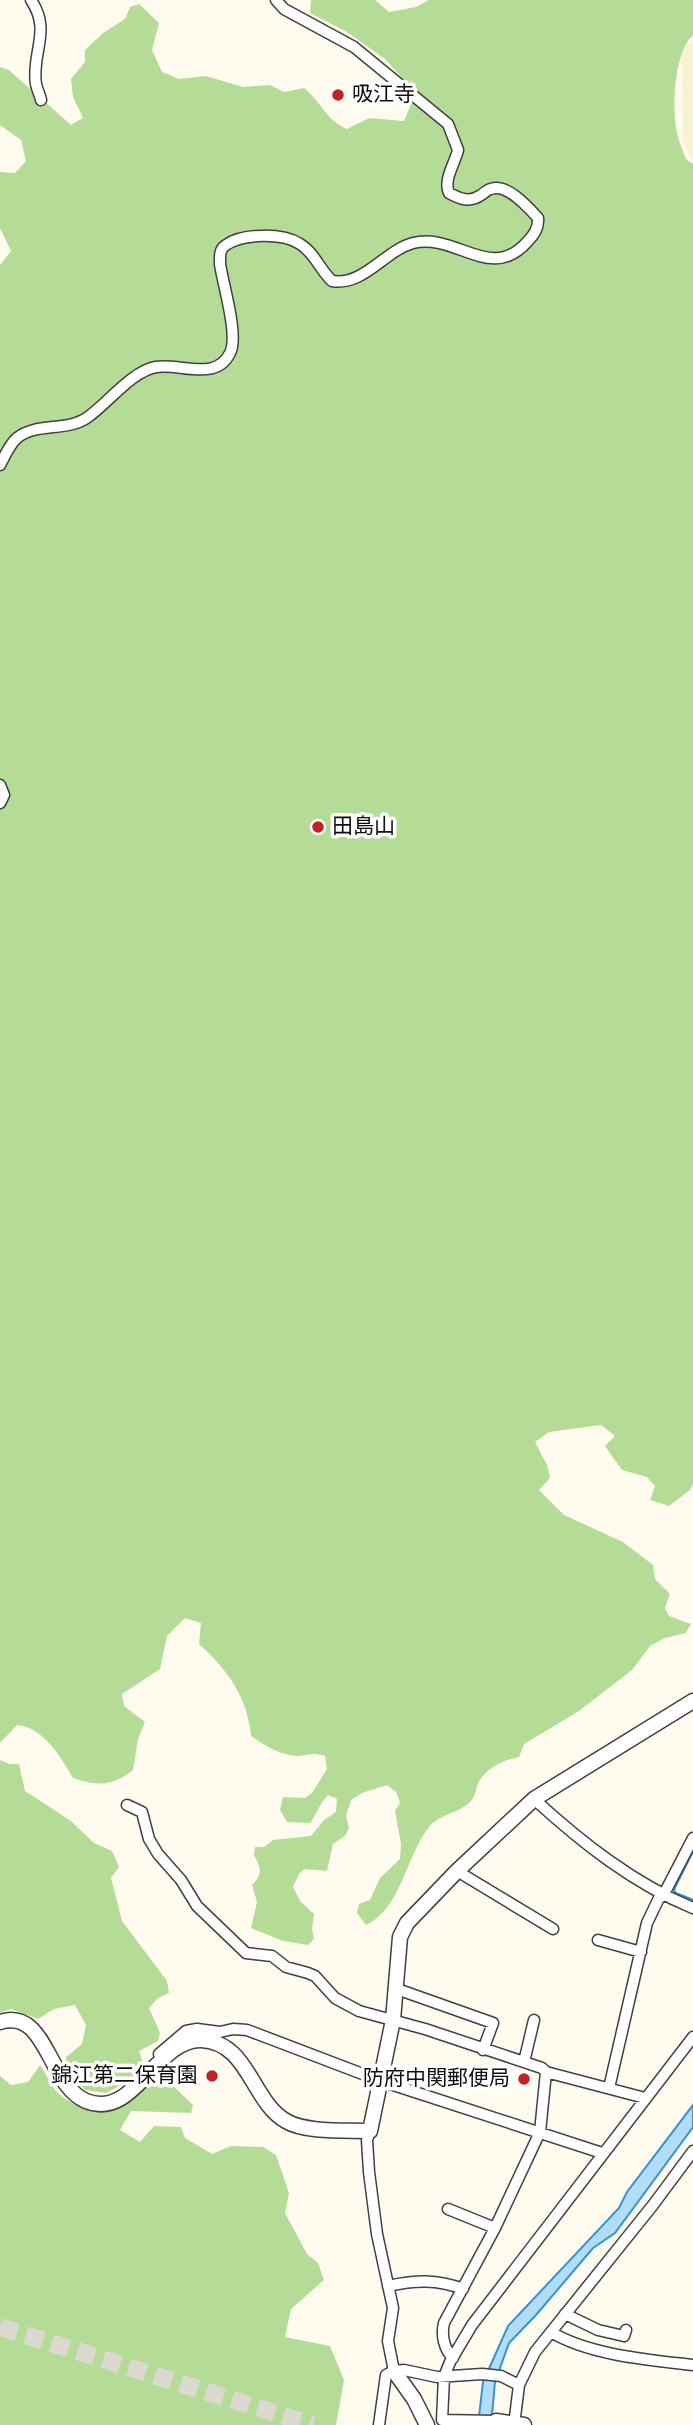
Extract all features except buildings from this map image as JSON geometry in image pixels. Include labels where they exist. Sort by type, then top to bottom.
[{"type":"street","points":[[31,0],[38,14],[42,37],[37,54],[36,83],[41,100]]},
{"type":"street","points":[[0,465],[18,437],[29,432],[81,422],[119,389],[147,370],[156,367],[202,370],[223,363],[230,355],[234,340],[220,264],[220,252],[225,245],[253,237],[289,239],[308,251],[332,281],[340,282],[364,273],[398,250],[414,243],[431,242],[485,258],[499,259],[510,257],[533,236],[539,225],[538,218],[508,192],[499,188],[490,189],[478,198],[467,200],[450,193],[447,187],[448,179],[458,150],[448,124],[354,47],[284,9],[276,0]]},
{"type":"street","points":[[0,785],[4,795],[0,803]]},
{"type":"street","points":[[427,2425],[414,2399],[394,2371],[388,2341],[393,2308],[369,2172],[367,2140],[393,2020],[400,1937],[421,1907],[534,1799],[693,1701]]},
{"type":"street","points":[[534,1799],[554,1818],[643,1885],[693,1908]]},
{"type":"street","points":[[127,1805],[142,1812],[149,1839],[158,1854],[181,1880],[197,1906],[246,1953],[272,1956],[286,1966],[315,1976],[343,2004],[546,2072],[645,2098]]},
{"type":"street","points":[[609,2088],[647,1923],[693,1838]]},
{"type":"street","points":[[457,1871],[553,1929]]},
{"type":"street","points":[[598,1940],[641,1952]]},
{"type":"street","points":[[394,1989],[494,2023],[484,2050]]},
{"type":"street","points":[[0,2022],[14,2020],[29,2026],[39,2036],[64,2084],[73,2094],[88,2102],[103,2105],[119,2100],[181,2045],[197,2040],[226,2047],[237,2057],[276,2113],[285,2121],[306,2128],[370,2131]]},
{"type":"street","points":[[524,2063],[534,2020]]},
{"type":"street","points":[[149,2073],[147,2067],[186,2031],[197,2029],[220,2032],[233,2029],[258,2033],[381,2081],[602,2153]]},
{"type":"street","points":[[524,2425],[496,2421],[442,2420],[444,2377],[472,2325],[693,2036]]},
{"type":"street","points":[[453,2358],[449,2354],[442,2331],[540,2132],[546,2072]]},
{"type":"street","points":[[514,2425],[519,2385],[535,2352],[653,2206],[693,2151]]},
{"type":"street","points":[[448,2208],[495,2228]]},
{"type":"street","points":[[388,2286],[422,2280],[442,2282],[463,2289]]},
{"type":"street","points":[[565,2315],[598,2330],[624,2336],[626,2330]]},
{"type":"street","points":[[551,2332],[570,2341],[624,2356],[693,2365]]},
{"type":"street","points":[[379,2425],[386,2375],[394,2371],[444,2377],[482,2374],[501,2376],[519,2385]]},
{"type":"shaded area","points":[[693,40],[693,162],[683,140],[682,51]]},
{"type":"green space","points":[[311,0],[375,0],[389,12],[416,7],[429,0],[693,0],[693,35],[682,53],[674,104],[679,139],[686,159],[693,164],[693,1484],[690,1490],[669,1506],[650,1500],[655,1486],[647,1477],[622,1470],[605,1446],[615,1436],[601,1425],[549,1432],[535,1442],[547,1465],[550,1478],[539,1490],[564,1515],[623,1542],[653,1565],[655,1579],[670,1594],[665,1608],[669,1616],[691,1624],[686,1633],[665,1638],[650,1646],[632,1670],[579,1711],[524,1744],[519,1757],[509,1759],[485,1773],[471,1801],[430,1826],[415,1851],[396,1894],[378,1917],[366,1925],[357,1913],[359,1904],[370,1900],[380,1878],[400,1859],[401,1844],[395,1811],[400,1803],[396,1792],[387,1785],[362,1793],[351,1800],[346,1816],[349,1828],[345,1836],[333,1844],[327,1871],[304,1869],[293,1887],[300,1901],[314,1914],[314,1939],[308,1945],[283,1941],[251,1928],[257,1902],[252,1885],[260,1871],[254,1855],[255,1847],[264,1847],[273,1840],[311,1836],[324,1820],[336,1812],[337,1799],[328,1795],[310,1823],[287,1822],[280,1810],[283,1797],[305,1798],[312,1793],[327,1769],[325,1756],[285,1754],[251,1736],[241,1697],[227,1674],[199,1644],[201,1623],[185,1618],[167,1636],[160,1669],[122,1694],[124,1706],[145,1722],[138,1739],[133,1770],[125,1776],[104,1783],[90,1783],[73,1778],[50,1744],[26,1727],[17,1725],[0,1743],[0,265],[11,251],[0,228],[0,172],[15,173],[26,161],[21,140],[0,125],[0,67],[9,70],[71,125],[83,118],[73,97],[71,79],[85,62],[85,50],[103,33],[125,19],[130,7],[139,4],[159,23],[152,50],[162,72],[179,79],[206,76],[243,87],[270,85],[284,92],[304,88],[334,121],[347,129],[369,118],[404,121],[410,107],[407,83],[385,59],[347,32],[310,13]]},
{"type":"green space","points":[[0,1760],[19,1764],[25,1791],[71,1821],[94,1843],[112,1851],[119,1867],[111,1878],[122,1921],[167,1981],[169,1993],[158,1998],[149,2008],[160,2033],[158,2041],[139,2051],[143,2063],[136,2077],[106,2093],[86,2090],[67,2074],[66,2057],[82,2044],[86,2025],[75,2005],[54,2009],[38,2019],[11,2009],[0,2013]]},
{"type":"green space","points":[[40,2065],[58,2093],[84,2107],[110,2106],[134,2094],[156,2076],[166,2079],[193,2105],[191,2113],[131,2111],[120,2130],[140,2142],[154,2126],[181,2127],[185,2138],[212,2154],[231,2146],[263,2147],[276,2155],[289,2193],[285,2213],[307,2254],[318,2263],[324,2280],[291,2309],[285,2337],[330,2346],[344,2380],[336,2425],[0,2425],[0,2076],[11,2085],[28,2082]]},
{"type":"water","points":[[693,2105],[693,2127],[615,2233],[593,2248],[509,2343],[495,2382],[491,2425],[478,2425],[483,2382],[508,2326],[619,2208],[627,2192]]},
{"type":"waterway","points":[[693,1851],[674,1889],[675,1893],[693,1900]]},
{"type":"tunnel","points":[[0,2327],[313,2425]]},
{"type":"place","name":"吸江寺","points":[[338,95]]},
{"type":"place","name":"田島山","points":[[318,827]]},
{"type":"place","name":"錦江第二保育園","points":[[212,2076]]},
{"type":"place","name":"防府中関郵便局","points":[[524,2079]]}]
